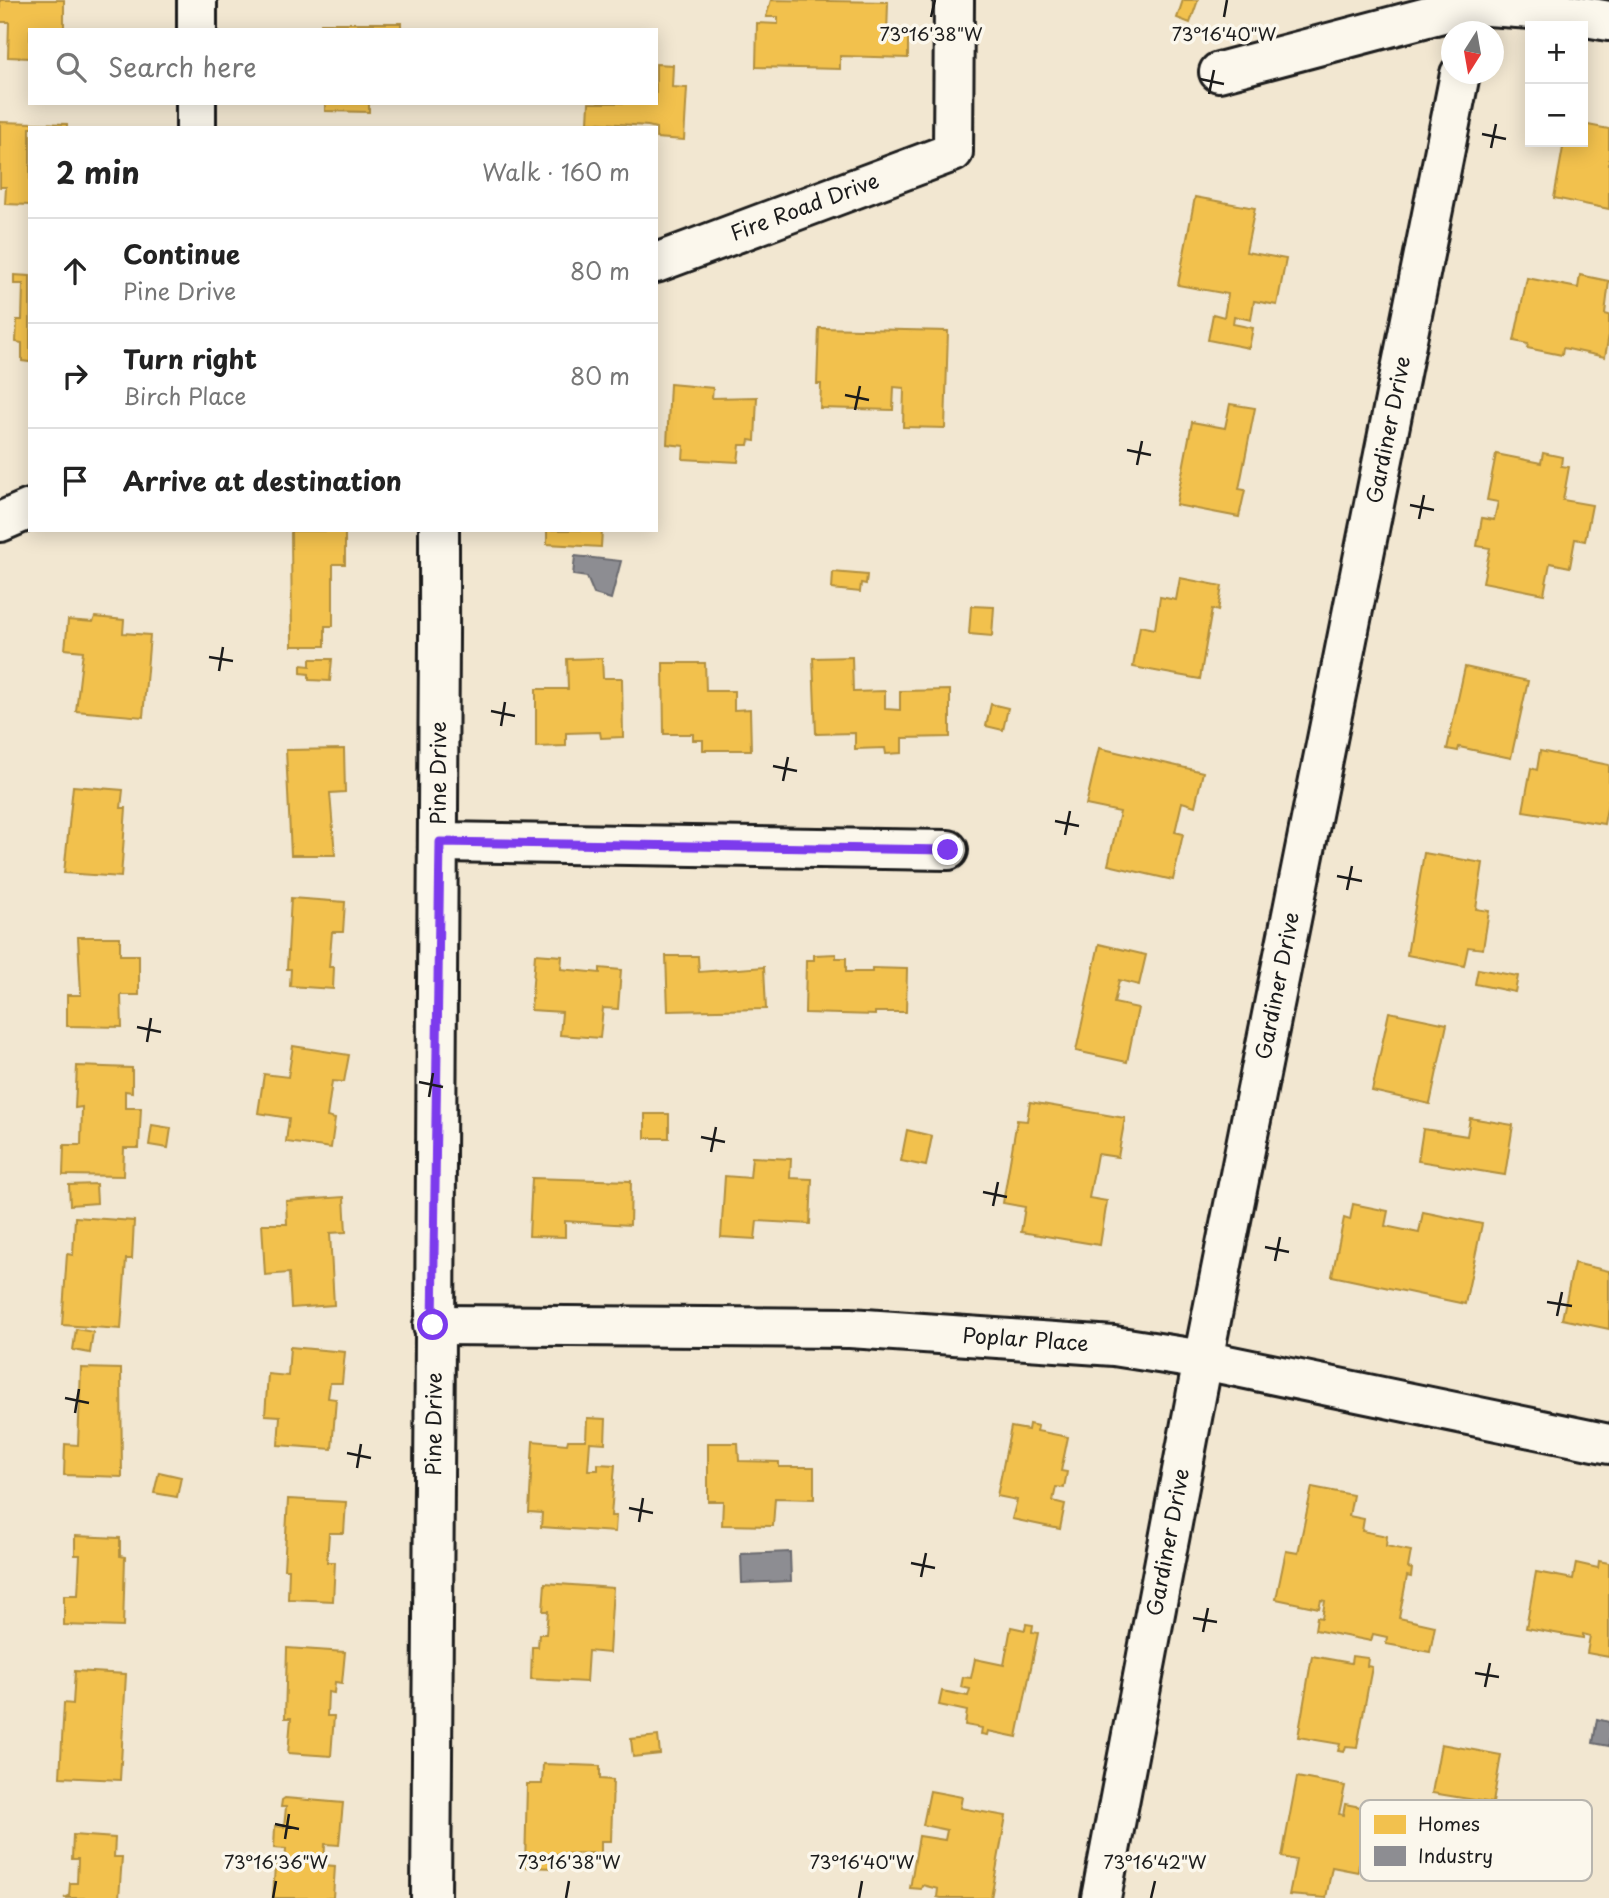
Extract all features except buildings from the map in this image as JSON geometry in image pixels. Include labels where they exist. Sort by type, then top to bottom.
[{"type":"street","points":[[197,0],[197,28]]},
{"type":"street","name":"Fire Road Drive","points":[[658,262],[953,152],[954,0]]},
{"type":"street","points":[[1219,72],[1472,12],[1545,10],[1609,21]]},
{"type":"street","name":"Gardiner Drive","points":[[1101,1898],[1203,1360],[1458,84]]},
{"type":"street","points":[[196,105],[196,126]]},
{"type":"street","points":[[0,522],[28,510]]},
{"type":"street","name":"Pine Drive","points":[[431,1898],[433,1325],[440,842],[439,532]]},
{"type":"street","points":[[440,842],[948,850]]},
{"type":"street","name":"Poplar Place","points":[[433,1325],[850,1328],[1114,1346],[1203,1360],[1609,1444]]},
{"type":"route","points":[[433,1325],[440,842],[948,850]]}]
